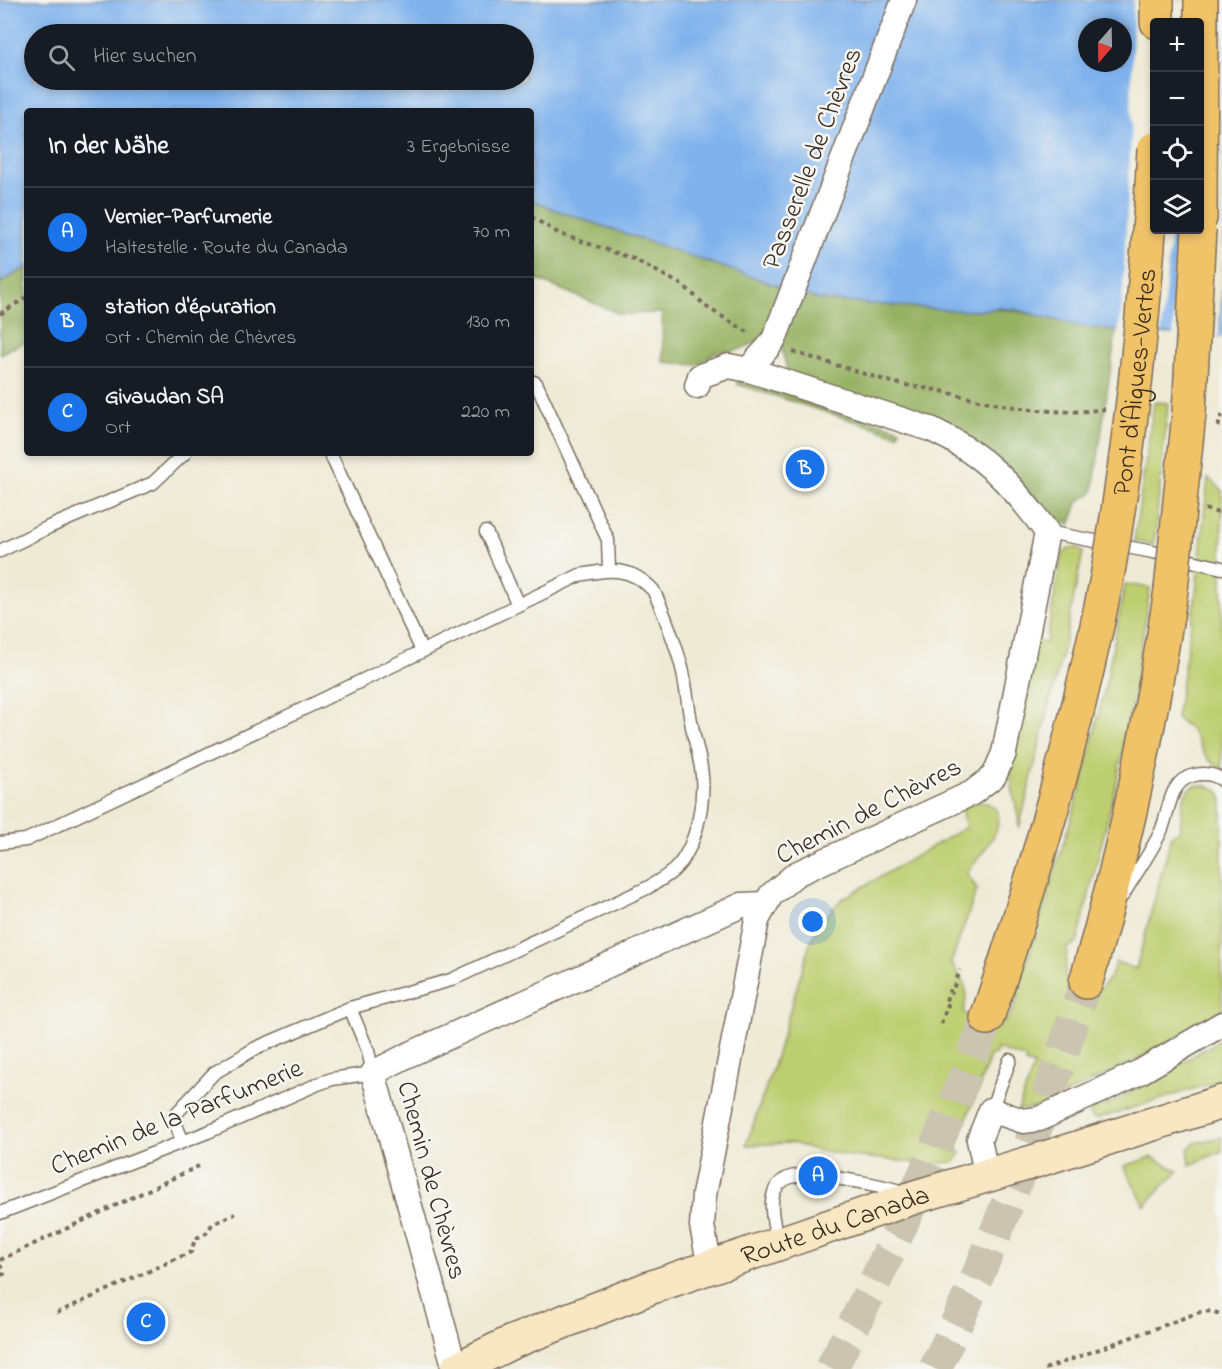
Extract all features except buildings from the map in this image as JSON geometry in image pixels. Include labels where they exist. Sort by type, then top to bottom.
[{"type":"highway","points":[[1157,0],[1157,18]]},
{"type":"highway","points":[[1200,180],[1201,0]]},
{"type":"highway","name":"Pont d'Aigues-Vertes","points":[[987,1018],[1023,909],[1058,785],[1088,668],[1107,578],[1123,483],[1139,361],[1153,180]]},
{"type":"highway","name":"Pont d'Aigues-Vertes","points":[[1086,982],[1139,771],[1171,590],[1190,413],[1199,234]]},
{"type":"street","name":"Passerelle de Chèvres","points":[[773,342],[904,0]]},
{"type":"street","points":[[749,370],[755,360],[773,342]]},
{"type":"street","points":[[697,386],[700,376],[729,366],[749,370],[933,430],[973,451],[1004,478],[1047,532]]},
{"type":"street","name":"Chemin de Chèvres","points":[[456,1369],[373,1073],[408,1055],[742,905],[764,904],[796,874],[972,793],[994,776],[1004,753],[1047,532]]},
{"type":"street","points":[[710,1267],[702,1226],[704,1195],[753,934],[764,904]]},
{"type":"street","points":[[987,1176],[979,1140],[991,1110],[1023,1121],[1039,1119],[1140,1072],[1222,1024]]},
{"type":"street","name":"Route du Canada","points":[[456,1369],[576,1315],[710,1267],[915,1197],[1222,1102]]},
{"type":"lane","points":[[534,382],[608,540],[609,570]]},
{"type":"lane","points":[[0,551],[49,527],[153,483],[182,456]]},
{"type":"lane","points":[[331,456],[422,651]]},
{"type":"lane","points":[[486,532],[518,604]]},
{"type":"lane","points":[[1047,532],[1222,568]]},
{"type":"lane","points":[[0,843],[26,840],[580,575],[609,570],[625,572],[635,575],[653,590],[682,670],[702,778],[695,832],[678,866],[667,876],[646,888],[451,980],[350,1008],[256,1048],[214,1073],[173,1117],[183,1142]]},
{"type":"lane","points":[[1100,933],[1161,830],[1176,788],[1188,777],[1197,774],[1207,774],[1222,780]]},
{"type":"lane","points":[[350,1008],[369,1051],[373,1073]]},
{"type":"lane","points":[[991,1110],[1010,1060]]},
{"type":"lane","name":"Chemin de la Parfumerie","points":[[0,1214],[183,1142],[318,1084],[332,1079],[373,1073]]},
{"type":"lane","points":[[780,1244],[771,1213],[771,1200],[778,1186],[792,1177],[810,1175],[888,1186],[915,1197]]},
{"type":"path","points":[[534,219],[560,234],[634,259],[684,286],[708,308],[773,342],[897,383],[1028,411],[1077,412],[1111,409]]},
{"type":"path","points":[[0,314],[24,299]]},
{"type":"path","points":[[1208,510],[1222,514]]},
{"type":"path","points":[[941,1024],[948,1005],[945,1004],[949,991],[952,992],[960,970]]},
{"type":"path","points":[[0,1260],[199,1166]]},
{"type":"path","points":[[57,1313],[191,1252],[195,1239],[208,1232],[212,1224],[236,1214]]},
{"type":"path","points":[[0,1265],[4,1274],[0,1275]]},
{"type":"path","points":[[1045,1369],[1200,1312],[1212,1311],[1222,1315]]},
{"type":"green space","points":[[534,200],[550,208],[820,300],[976,311],[1009,310],[1116,331],[1093,492],[1079,501],[1070,525],[1053,517],[1037,504],[997,458],[788,376],[780,339],[766,338],[738,350],[716,352],[697,365],[663,362],[662,313],[620,314],[534,278]]},
{"type":"green space","points":[[24,269],[24,342],[0,354],[0,283]]},
{"type":"green space","points":[[741,377],[900,429],[898,435],[737,384]]},
{"type":"green space","points":[[1154,402],[1168,403],[1154,545],[1134,541]]},
{"type":"green space","points":[[1208,478],[1222,490],[1222,768],[1207,757],[1193,732],[1176,718],[1196,593]]},
{"type":"green space","points":[[1070,548],[1077,548],[1083,552],[1065,641],[1019,829],[1011,774],[1017,724],[1034,641],[1046,643],[1062,555]]},
{"type":"green space","points":[[1125,584],[1150,588],[1117,781],[1077,943],[1067,948],[1065,978],[1078,988],[1098,992],[1110,977],[1116,962],[1136,969],[1172,834],[1180,832],[1181,811],[1185,796],[1194,786],[1207,786],[1216,789],[1222,795],[1222,1012],[1138,1059],[1040,1107],[1018,1110],[1034,1066],[1025,1063],[1026,1059],[997,1049],[995,1055],[991,1054],[956,1147],[961,1153],[955,1162],[927,1164],[852,1156],[811,1149],[793,1143],[746,1145],[773,1067],[811,940],[825,917],[842,899],[966,827],[961,809],[977,802],[993,807],[998,814],[998,822],[996,831],[985,850],[967,873],[977,889],[951,963],[965,986],[966,997],[963,1012],[984,1026],[997,1026],[1006,1020],[1019,998],[1016,996],[1084,777],[1107,678]]},
{"type":"green space","points":[[1222,1039],[1222,1080],[1097,1119],[1090,1114],[1092,1109],[1116,1101]]},
{"type":"green space","points":[[1222,1137],[1222,1151],[1190,1165],[1188,1149],[1195,1143]]},
{"type":"green space","points":[[1152,1157],[1179,1171],[1145,1206],[1124,1166]]},
{"type":"water","points":[[0,0],[1222,0],[1222,337],[1116,331],[1080,326],[1013,309],[951,310],[820,300],[550,208],[534,200],[534,108],[24,108],[24,269],[0,283]]},
{"type":"pier","points":[[1133,0],[1222,0],[1222,280],[1218,340],[1173,337],[1178,234],[1204,234],[1204,18],[1150,18],[1150,234],[1171,234],[1161,336],[1118,334],[1122,303],[1131,137]]},
{"type":"tunnel","points":[[935,1369],[978,1274],[1017,1178],[1086,982]]},
{"type":"tunnel","points":[[831,1369],[915,1196],[987,1018]]},
{"type":"place","name":"station d'épuration","points":[[805,469]]},
{"type":"place","name":"Vernier-Parfumerie","points":[[818,1176]]},
{"type":"place","name":"Givaudan SA","points":[[146,1322]]}]
